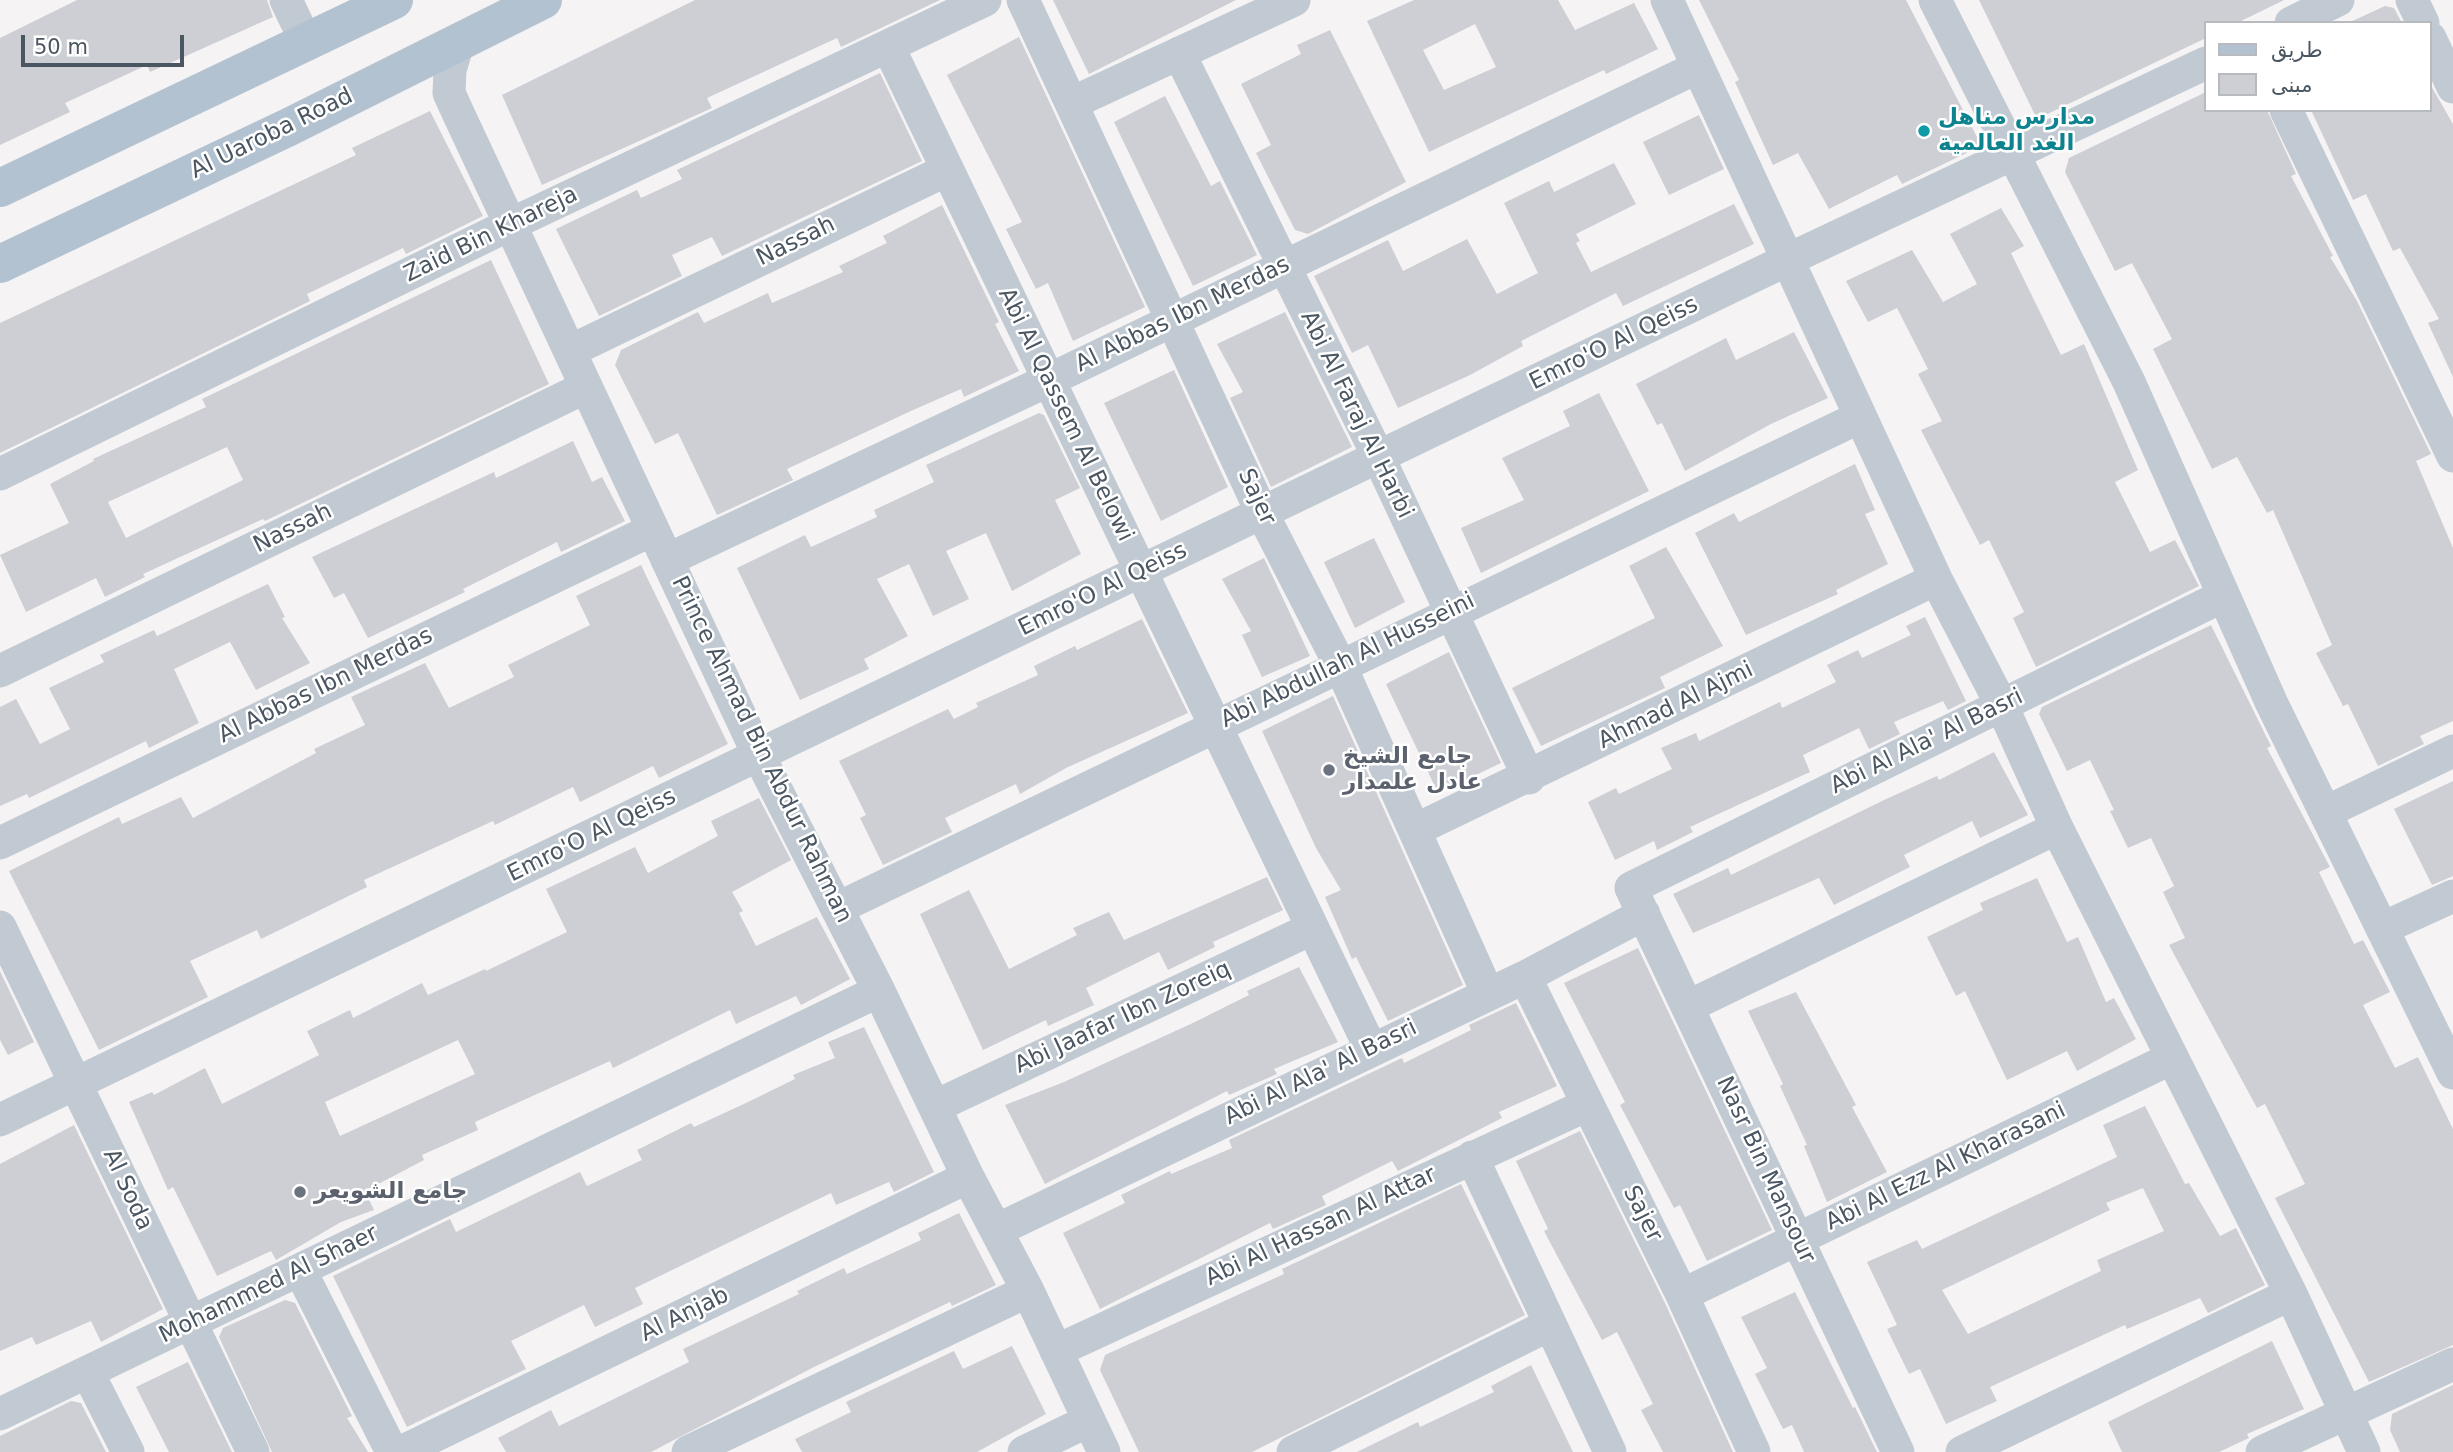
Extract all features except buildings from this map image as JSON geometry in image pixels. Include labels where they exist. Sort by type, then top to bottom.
[{"type":"main road","points":[[0,188],[394,0]]},
{"type":"main road","name":"Al Uaroba Road","points":[[0,264],[289,127],[458,40],[543,0]]},
{"type":"street","points":[[286,0],[306,42]]},
{"type":"street","name":"Zaid Bin Khareja","points":[[0,474],[509,225],[985,0]]},
{"type":"street","name":"Sajer","points":[[1023,0],[1262,513],[1340,665],[1488,994]]},
{"type":"street","points":[[1072,103],[1294,0]]},
{"type":"street","points":[[1667,0],[1936,579],[2002,706],[2057,828],[2291,1294],[2364,1452]]},
{"type":"street","points":[[1935,0],[2129,382],[2223,596],[2383,928],[2449,1055]]},
{"type":"street","points":[[2295,21],[2338,0]]},
{"type":"street","points":[[2412,0],[2422,21]]},
{"type":"street","name":"Prince Ahmad Bin Abdur Rahman","points":[[458,40],[450,70],[449,93],[509,225],[760,755],[936,1106],[968,1177],[1028,1291],[1104,1452]]},
{"type":"street","points":[[2432,42],[2453,87]]},
{"type":"street","name":"Abi Al Qassem Al Belowi","points":[[888,46],[1371,1049]]},
{"type":"street","name":"Abi Al Faraj Al Harbi","points":[[1179,53],[1379,458],[1529,778]]},
{"type":"street","name":"Emro'O Al Qeiss","points":[[0,1120],[1787,261],[2204,64]]},
{"type":"street","name":"Al Abbas Ibn Merdas","points":[[667,560],[1049,380],[1698,67]]},
{"type":"street","points":[[2287,112],[2450,442]]},
{"type":"street","name":"Nassah","points":[[570,351],[947,170]]},
{"type":"street","name":"Nassah","points":[[3,661],[586,387]]},
{"type":"street","name":"Abi Abdullah Al Husseini","points":[[838,908],[1451,611],[1860,417]]},
{"type":"street","name":"Al Abbas Ibn Merdas","points":[[0,843],[652,530]]},
{"type":"street","name":"Ahmad Al Ajmi","points":[[1415,830],[1529,778],[1936,579]]},
{"type":"street","name":"Abi Al Ala' Al Basri","points":[[997,1230],[1525,977],[1638,901],[2002,706],[2223,596]]},
{"type":"street","points":[[2326,812],[2453,751]]},
{"type":"street","points":[[1689,1006],[2057,828]]},
{"type":"street","points":[[2383,928],[2453,896]]},
{"type":"street","name":"Nasr Bin Mansour","points":[[1638,901],[1898,1452]]},
{"type":"street","name":"Al Soda","points":[[0,927],[253,1452]]},
{"type":"street","name":"Abi Jaafar Ibn Zoreiq","points":[[936,1106],[1311,929]]},
{"type":"street","name":"Sajer","points":[[1525,977],[1682,1295],[1754,1452]]},
{"type":"street","name":"Mohammed Al Shaer","points":[[0,1414],[879,991]]},
{"type":"street","name":"Abi Al Ezz Al Kharasani","points":[[1682,1295],[2172,1058]]},
{"type":"street","name":"Abi Al Hassan Al Attar","points":[[1056,1351],[1587,1104]]},
{"type":"street","points":[[1472,1157],[1610,1452]]},
{"type":"street","name":"Al Anjab","points":[[401,1452],[968,1177]]},
{"type":"street","points":[[300,1270],[392,1452]]},
{"type":"street","points":[[688,1452],[1028,1291]]},
{"type":"street","points":[[1962,1452],[2291,1294]]},
{"type":"street","points":[[1293,1452],[1549,1325]]},
{"type":"street","points":[[2262,1452],[2453,1364]]},
{"type":"street","points":[[88,1373],[128,1452]]},
{"type":"street","points":[[1024,1452],[1088,1421]]},
{"type":"place","name":"مدارس مناهل الغد العالمية","points":[[1924,131]]},
{"type":"place","name":"جامع الشيخ عادل علمدار","points":[[1329,770]]},
{"type":"place","name":"جامع الشويعر","points":[[300,1192]]}]
